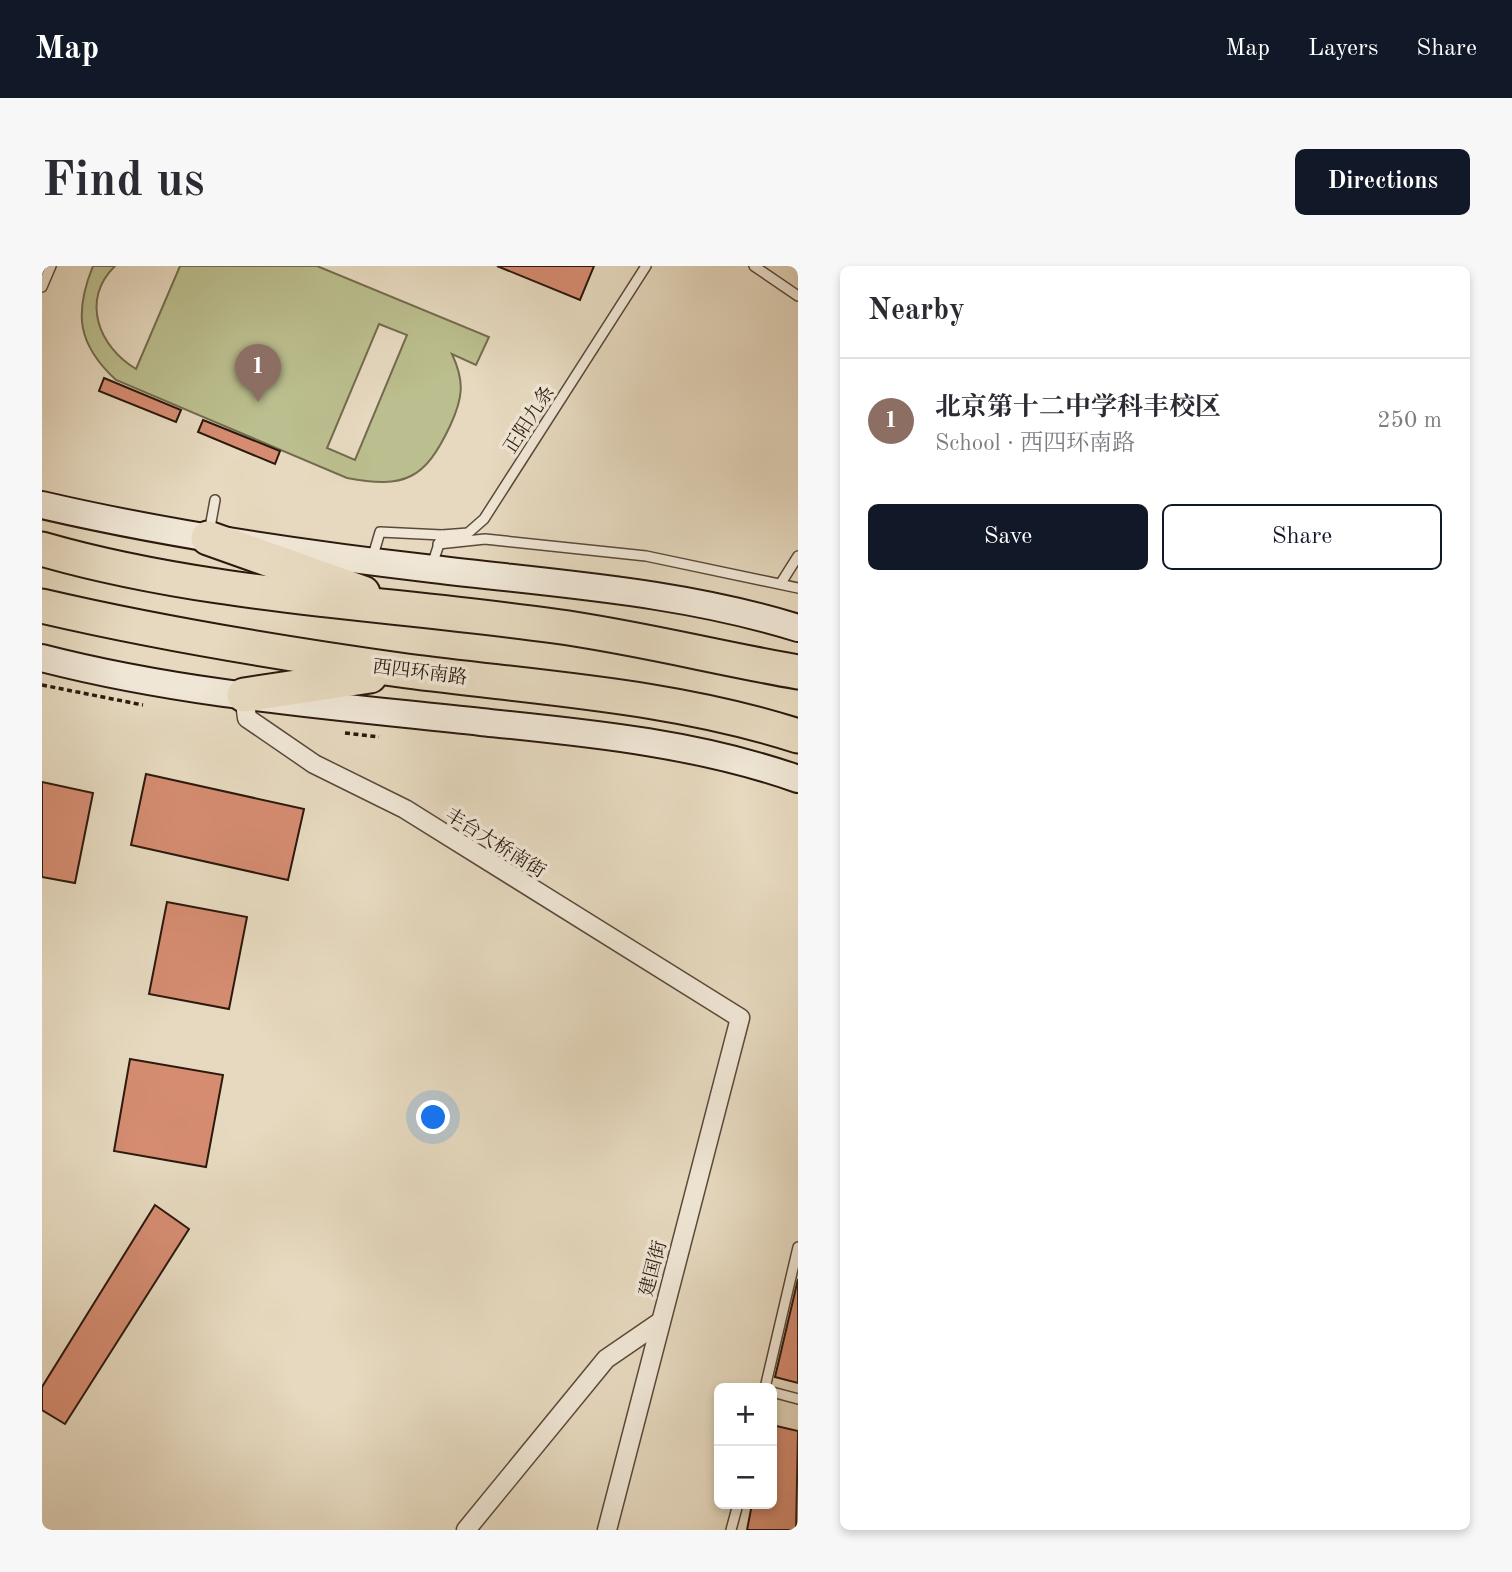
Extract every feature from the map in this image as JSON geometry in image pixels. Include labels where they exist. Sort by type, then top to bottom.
[{"type":"highway","points":[[208,538],[412,610]]},
{"type":"highway","points":[[42,550],[145,573],[313,600],[555,626],[798,672]]},
{"type":"highway","name":"西四环南路","points":[[42,607],[132,627],[407,670],[633,697],[755,722],[798,736]]},
{"type":"highway","points":[[244,695],[407,670]]},
{"type":"street","points":[[42,505],[120,524],[372,561],[437,549],[694,601],[798,628]]},
{"type":"street","points":[[42,659],[244,695],[633,739],[757,764],[798,779]]},
{"type":"street","name":"丰台大桥南街","points":[[244,695],[247,718],[314,764],[405,809],[740,1018]]},
{"type":"street","name":"建国街","points":[[607,1530],[740,1018]]},
{"type":"street","points":[[466,1530],[606,1359],[660,1322]]},
{"type":"lane","points":[[42,287],[51,266]]},
{"type":"lane","name":"正阳九条","points":[[437,549],[468,533],[484,519],[646,266]]},
{"type":"lane","points":[[754,266],[798,296]]},
{"type":"lane","points":[[208,538],[215,500]]},
{"type":"lane","points":[[372,561],[380,532],[437,549],[485,539],[646,556],[798,588]]},
{"type":"lane","points":[[781,583],[798,556]]},
{"type":"lane","points":[[766,1383],[798,1247]]},
{"type":"lane","points":[[777,1393],[798,1399]]},
{"type":"lane","points":[[731,1530],[736,1509]]},
{"type":"green space","points":[[93,266],[115,266],[104,279],[98,293],[98,322],[112,348],[136,369],[180,266],[317,266],[489,337],[476,365],[452,354],[461,382],[460,398],[450,426],[432,458],[411,476],[384,482],[367,481],[347,478],[116,380],[93,354],[87,341],[82,313]],"holes":[[[379,324],[407,335],[355,460],[327,448]]]},
{"type":"building","points":[[497,266],[594,266],[580,300]]},
{"type":"building","points":[[104,378],[181,410],[176,422],[99,391]]},
{"type":"building","points":[[203,420],[280,451],[275,464],[198,432]]},
{"type":"building","points":[[146,774],[304,809],[288,880],[131,845]]},
{"type":"building","points":[[42,782],[93,793],[75,883],[42,877]]},
{"type":"building","points":[[167,902],[247,917],[229,1009],[149,994]]},
{"type":"building","points":[[130,1059],[223,1075],[206,1167],[114,1151]]},
{"type":"building","points":[[155,1205],[189,1229],[65,1424],[42,1410],[42,1387]]},
{"type":"building","points":[[798,1279],[798,1383],[775,1377]]},
{"type":"building","points":[[777,1426],[798,1431],[796,1530],[747,1530],[751,1509],[777,1509]]},
{"type":"place","name":"北京第十二中学科丰校区","points":[[258,402]]}]
